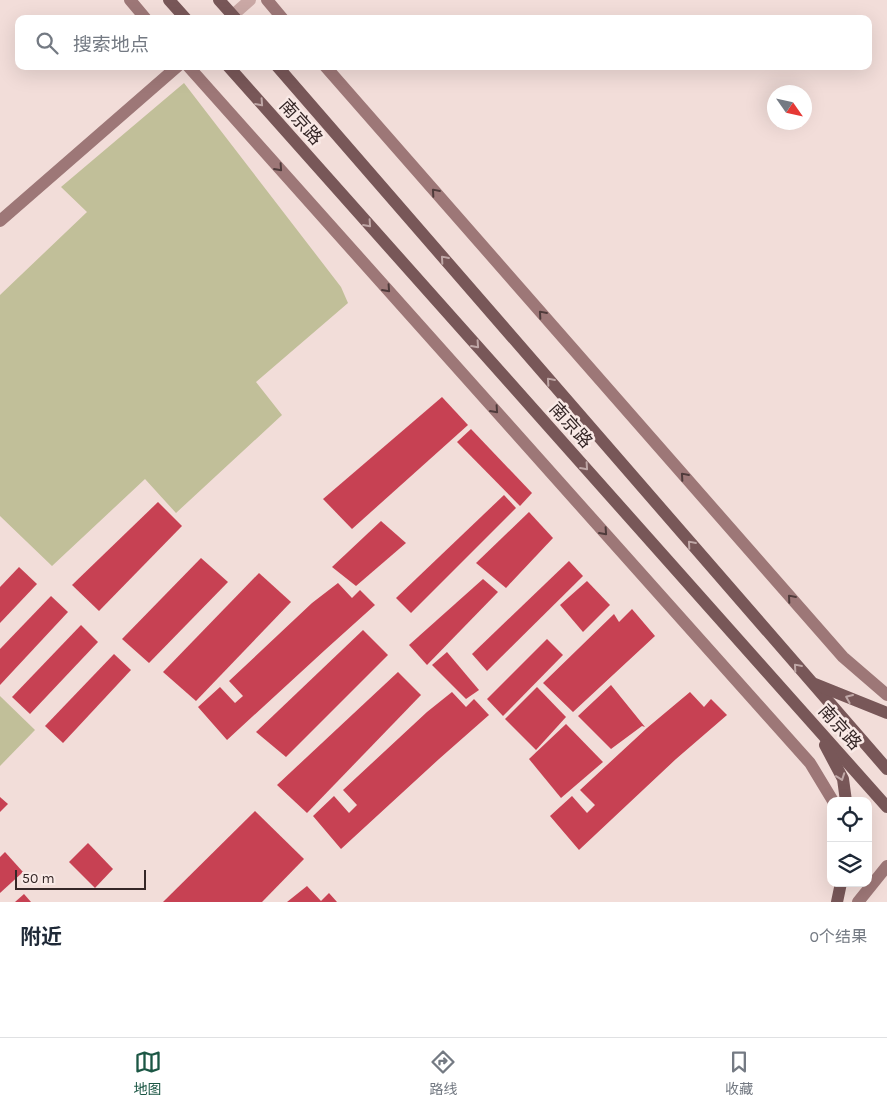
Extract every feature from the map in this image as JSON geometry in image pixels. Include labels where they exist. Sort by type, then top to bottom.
[{"type":"main road","points":[[169,0],[182,15]]},
{"type":"main road","points":[[219,0],[231,15]]},
{"type":"main road","name":"南京路","points":[[232,70],[887,807]]},
{"type":"main road","name":"南京路","points":[[280,70],[887,769]]},
{"type":"main road","points":[[811,682],[887,713]]},
{"type":"main road","points":[[814,725],[843,779],[845,797]]},
{"type":"main road","points":[[837,902],[840,887]]},
{"type":"street","points":[[130,0],[143,15]]},
{"type":"street","points":[[236,15],[250,0]]},
{"type":"street","points":[[267,0],[280,15]]},
{"type":"street","points":[[0,221],[173,70]]},
{"type":"street","points":[[192,70],[810,763],[831,797]]},
{"type":"street","points":[[329,70],[843,657],[887,695]]},
{"type":"street","points":[[858,902],[887,866]]},
{"type":"shaded area","points":[[184,83],[341,287],[348,303],[256,382],[282,415],[176,513],[145,479],[52,566],[0,516],[0,295],[87,212],[61,187]]},
{"type":"shaded area","points":[[0,696],[35,730],[0,766]]},
{"type":"building","points":[[442,397],[468,425],[352,529],[323,499]]},
{"type":"building","points":[[471,429],[532,493],[520,506],[457,442]]},
{"type":"building","points":[[504,495],[516,508],[411,613],[396,598]]},
{"type":"building","points":[[158,502],[182,526],[99,611],[72,585]]},
{"type":"building","points":[[529,512],[553,538],[506,588],[476,563]]},
{"type":"building","points":[[381,521],[406,543],[356,586],[332,567]]},
{"type":"building","points":[[201,558],[228,582],[149,663],[122,639]]},
{"type":"building","points":[[569,561],[583,576],[487,671],[472,654]]},
{"type":"building","points":[[19,567],[37,584],[0,623],[0,587]]},
{"type":"building","points":[[259,573],[291,602],[196,701],[163,672]]},
{"type":"building","points":[[483,579],[498,592],[427,665],[409,645]]},
{"type":"building","points":[[587,581],[610,605],[583,632],[560,605]]},
{"type":"building","points":[[338,583],[352,598],[360,590],[375,605],[227,740],[198,707],[220,687],[235,703],[243,696],[229,681],[312,603]]},
{"type":"building","points":[[51,596],[68,612],[0,685],[0,649]]},
{"type":"building","points":[[632,609],[655,636],[573,712],[543,683],[614,614],[619,622]]},
{"type":"building","points":[[81,625],[98,642],[30,714],[12,697]]},
{"type":"building","points":[[363,630],[388,655],[286,757],[256,732]]},
{"type":"building","points":[[547,639],[563,655],[503,716],[487,699]]},
{"type":"building","points":[[447,652],[479,690],[466,699],[432,665]]},
{"type":"building","points":[[114,654],[131,670],[63,743],[45,726]]},
{"type":"building","points":[[398,672],[421,695],[307,813],[277,785]]},
{"type":"building","points":[[611,685],[645,727],[642,726],[611,749],[578,716]]},
{"type":"building","points":[[537,687],[566,717],[536,750],[505,719]]},
{"type":"building","points":[[452,692],[466,707],[474,699],[489,715],[341,849],[313,816],[334,796],[349,813],[357,805],[343,790],[427,712]]},
{"type":"building","points":[[690,692],[704,707],[711,699],[727,715],[676,759],[579,850],[550,816],[572,796],[587,813],[595,805],[580,790],[647,728]]},
{"type":"building","points":[[566,724],[603,762],[561,798],[529,759]]},
{"type":"building","points":[[0,797],[8,804],[0,812]]},
{"type":"building","points":[[255,811],[304,859],[262,902],[163,902]]},
{"type":"building","points":[[88,843],[113,869],[95,888],[69,862]]},
{"type":"building","points":[[5,852],[23,872],[0,893],[0,857]]},
{"type":"building","points":[[307,886],[321,901],[329,893],[337,902],[287,902]]},
{"type":"building","points":[[24,894],[31,902],[15,902]]}]
